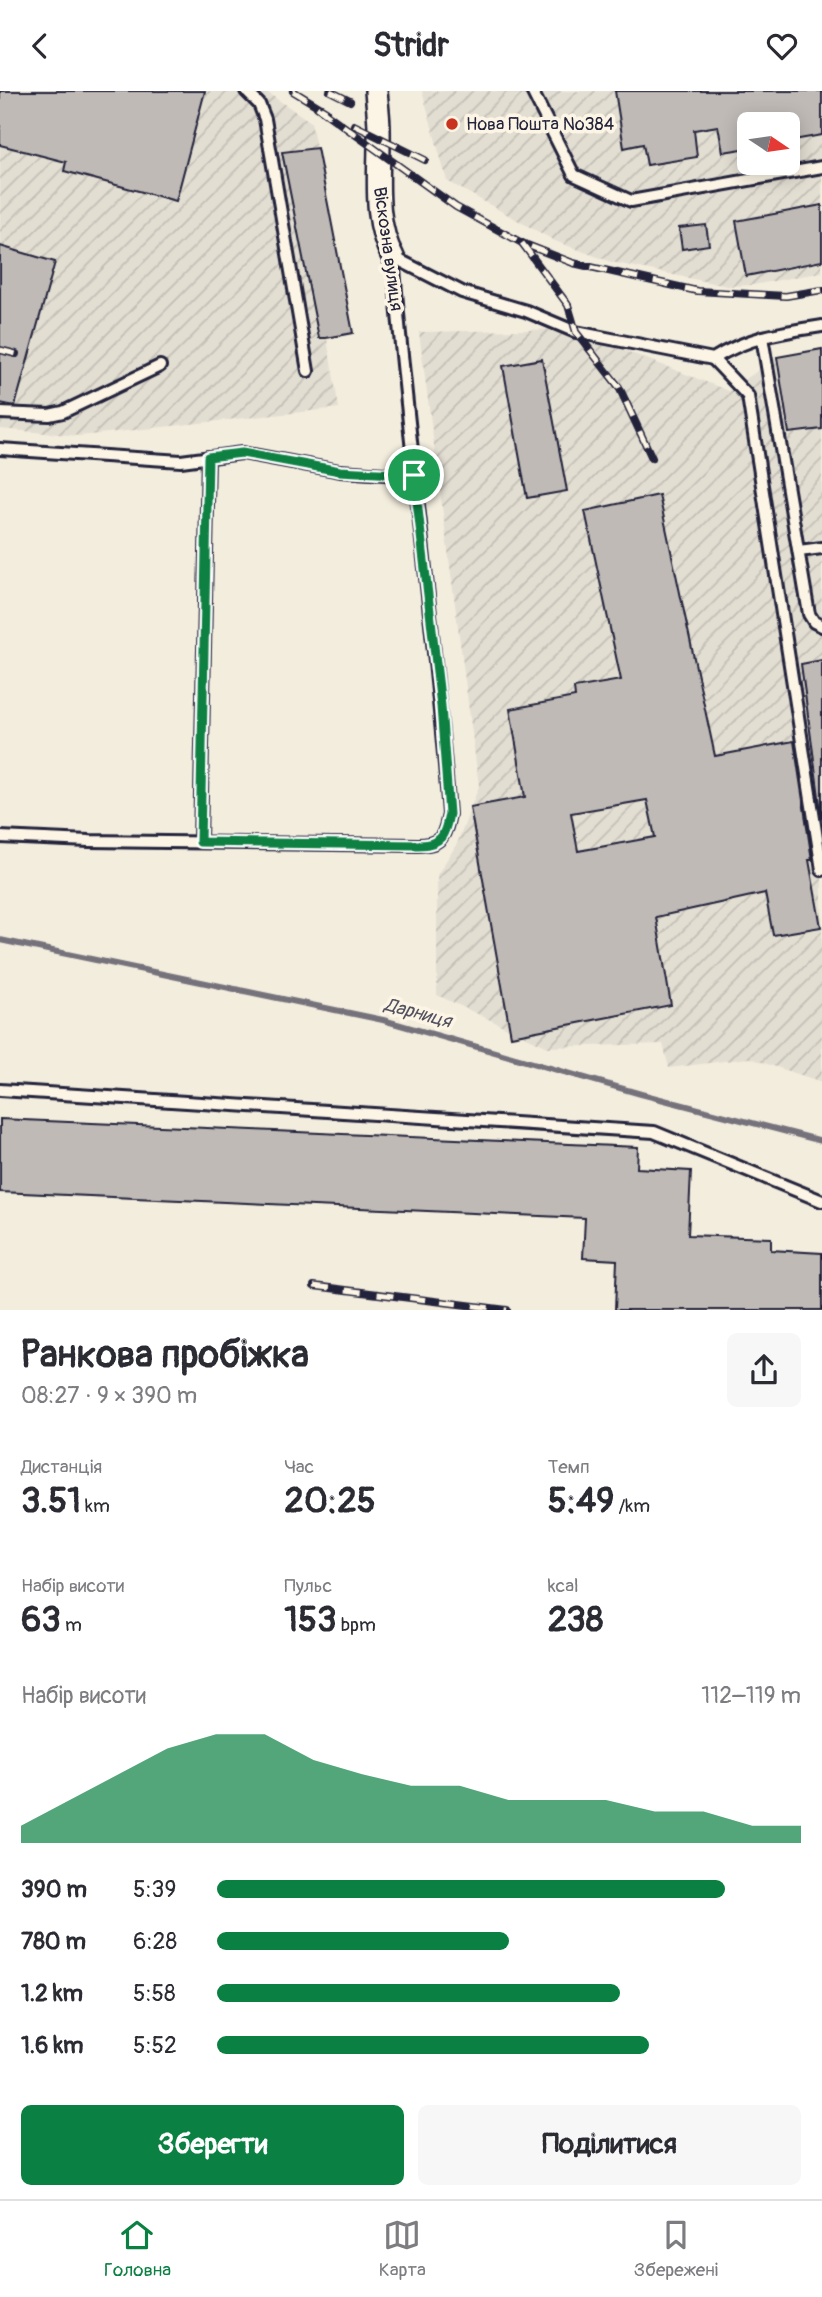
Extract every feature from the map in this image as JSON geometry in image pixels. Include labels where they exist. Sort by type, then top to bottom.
[{"type":"street","name":"Віскозна вулиця","points":[[376,91],[380,214],[384,241],[393,257]]},
{"type":"lane","points":[[246,91],[264,111],[308,371]]},
{"type":"lane","points":[[532,91],[573,175],[631,201],[822,166]]},
{"type":"lane","points":[[393,257],[462,292],[526,311],[576,333],[713,359],[748,396],[818,819],[822,870]]},
{"type":"lane","name":"Віскозна вулиця","points":[[200,842],[430,845],[439,841],[446,828],[449,814],[441,706],[402,365],[393,257]]},
{"type":"lane","points":[[713,359],[734,345],[822,326]]},
{"type":"lane","points":[[762,337],[809,614],[814,622],[822,626]]},
{"type":"lane","points":[[0,413],[49,415],[64,412],[160,366]]},
{"type":"lane","points":[[0,449],[181,461],[242,453],[340,471],[414,475]]},
{"type":"lane","points":[[0,837],[200,842],[208,457]]},
{"type":"lane","points":[[799,551],[822,548]]},
{"type":"lane","points":[[0,1090],[654,1132],[822,1201]]},
{"type":"shaded area","points":[[0,91],[265,91],[311,122],[353,333],[327,339],[339,408],[80,436],[0,429]]},
{"type":"shaded area","points":[[422,91],[822,91],[822,272],[753,285],[727,286],[611,262],[555,241],[447,181]]},
{"type":"shaded area","points":[[570,329],[729,391],[777,357],[822,349],[822,1082],[749,1058],[669,1068],[663,1044],[548,1047],[437,995],[437,875],[457,844],[479,786],[419,332]]},
{"type":"building","points":[[0,91],[205,91],[176,201],[64,171],[66,162],[0,145]]},
{"type":"building","points":[[615,91],[822,91],[822,135],[800,139],[800,112],[737,112],[737,150],[723,152],[718,126],[694,130],[697,157],[647,165],[643,144],[624,148]]},
{"type":"building","points":[[317,148],[353,333],[326,338],[319,338],[282,152]]},
{"type":"building","points":[[822,205],[822,261],[746,276],[736,221]]},
{"type":"building","points":[[706,225],[709,245],[682,249],[679,228]]},
{"type":"building","points":[[0,246],[55,262],[15,406],[0,403]]},
{"type":"building","points":[[822,349],[822,429],[789,433],[777,357]]},
{"type":"building","points":[[542,359],[567,491],[527,498],[503,366]]},
{"type":"building","points":[[659,495],[715,756],[794,741],[812,860],[809,860],[821,927],[773,935],[765,893],[656,917],[671,1005],[511,1036],[470,807],[525,797],[510,709],[575,697],[574,688],[621,680],[585,511]],"holes":[[[647,800],[655,837],[578,851],[571,813]]]},
{"type":"building","points":[[822,660],[822,819],[801,664]]},
{"type":"building","points":[[0,1119],[638,1147],[637,1168],[691,1171],[688,1235],[771,1238],[771,1250],[822,1253],[822,1310],[615,1310],[617,1260],[583,1258],[585,1218],[0,1192]]},
{"type":"waterway","name":"Дарниця","points":[[0,940],[383,1020],[641,1094],[822,1141]]},
{"type":"railway","points":[[293,91],[326,111]]},
{"type":"railway","points":[[330,91],[350,101]]},
{"type":"railway","points":[[317,107],[456,207],[522,243],[573,263],[697,291],[786,296],[822,290]]},
{"type":"railway","points":[[354,125],[425,160]]},
{"type":"railway","points":[[522,243],[568,305],[576,332],[619,387],[652,458]]},
{"type":"railway","points":[[0,350],[16,354]]},
{"type":"railway","points":[[314,1286],[507,1310]]},
{"type":"place","name":"Нова Пошта №384","points":[[452,124]]},
{"type":"route","points":[[242,453],[340,471],[414,475],[441,706],[449,814],[439,841],[430,845],[200,842],[208,457],[242,453]]}]
